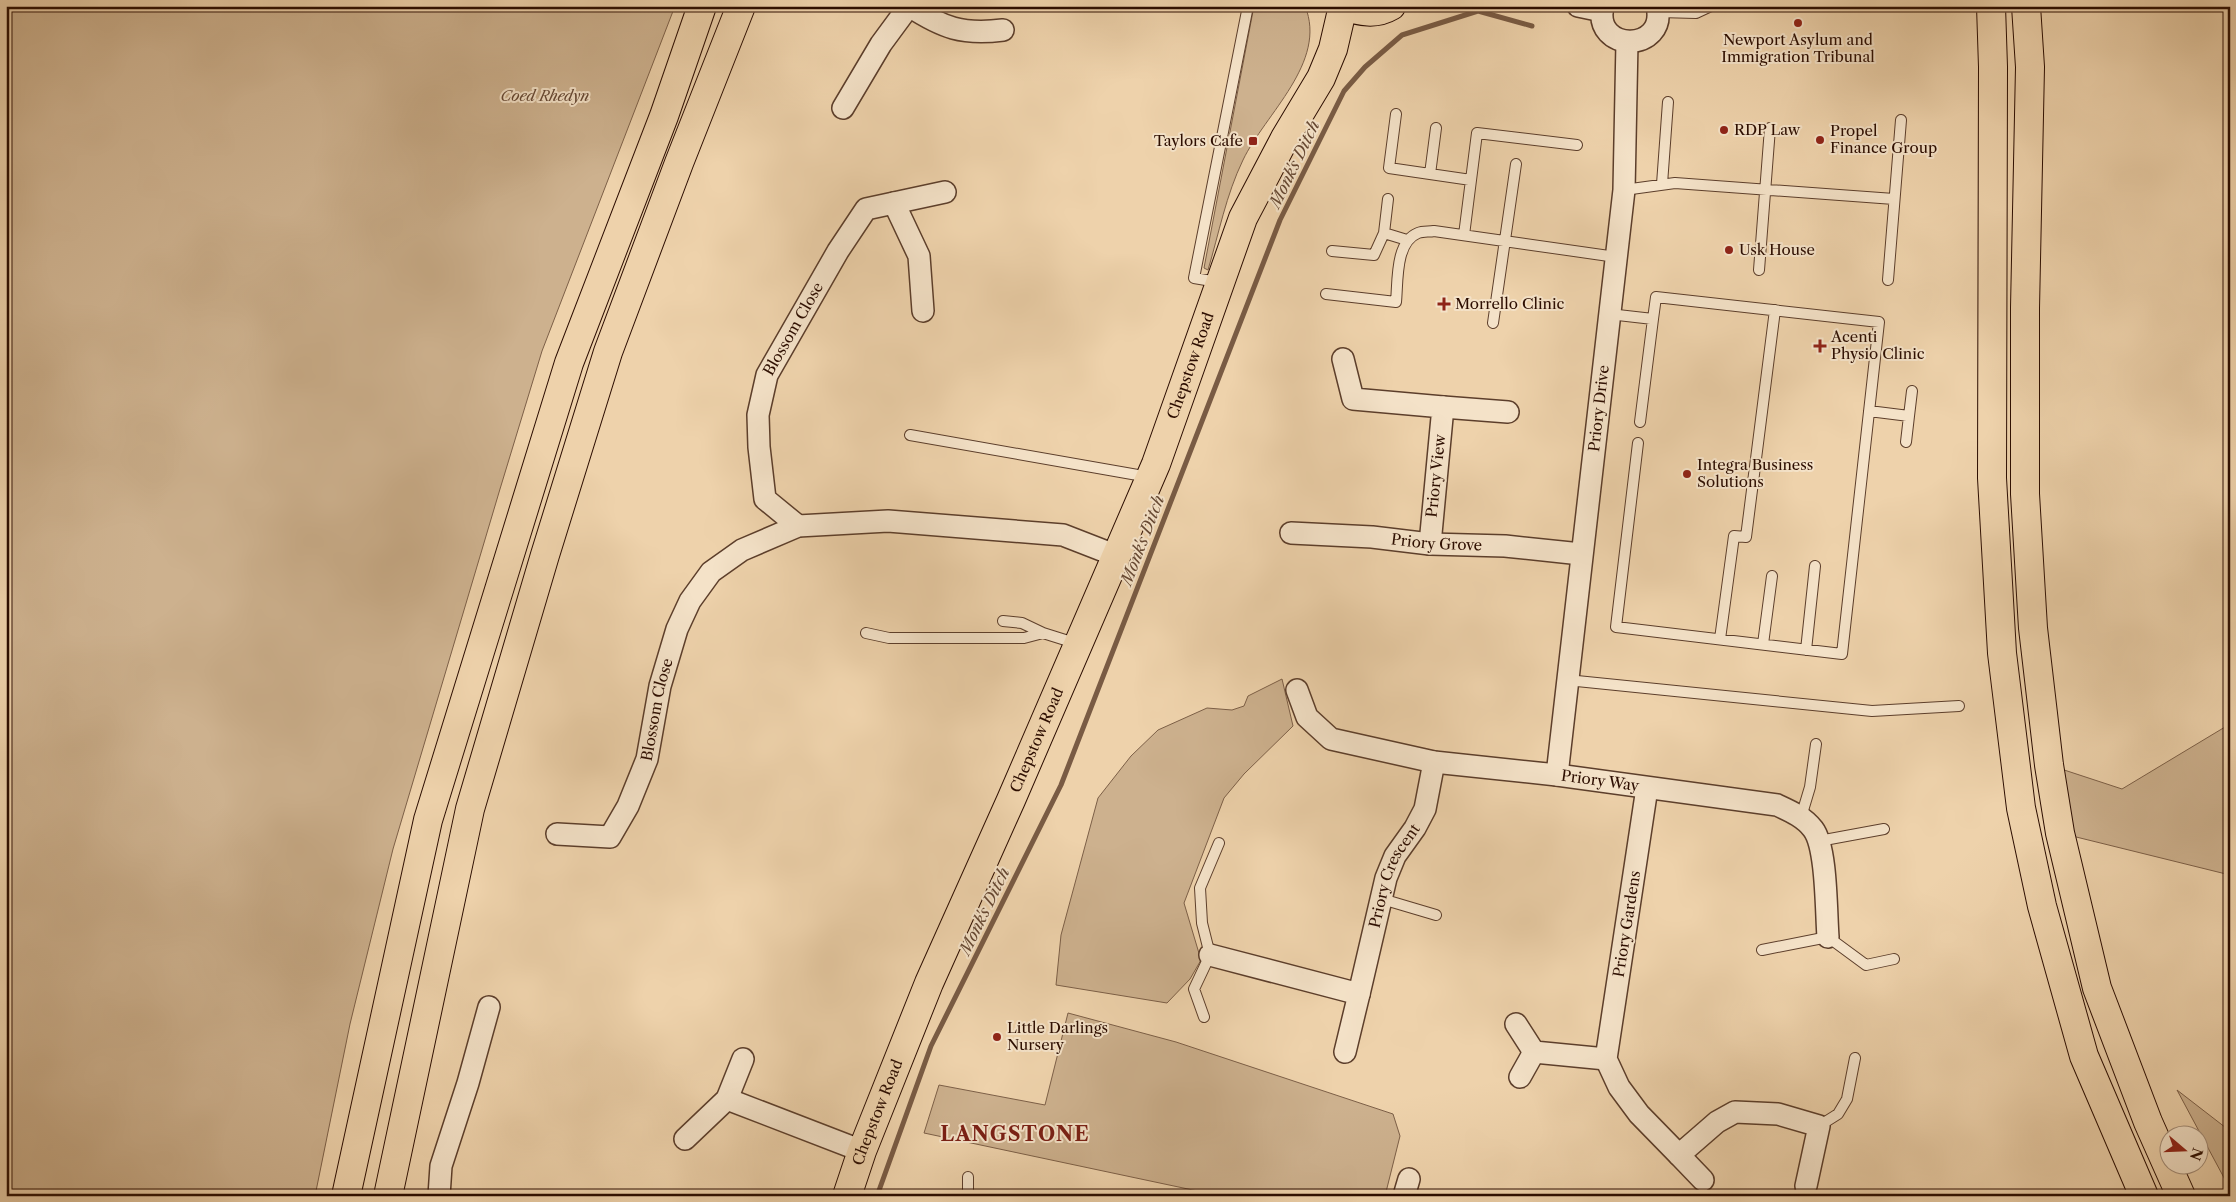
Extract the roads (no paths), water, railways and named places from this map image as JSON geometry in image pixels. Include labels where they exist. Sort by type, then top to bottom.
[{"type":"main road","points":[[346,1196],[428,820],[570,363],[664,116],[702,6]]},
{"type":"main road","points":[[664,116],[713,6]]},
{"type":"main road","points":[[388,1196],[470,809],[544,555],[608,352],[679,163],[741,6]]},
{"type":"main road","points":[[679,163],[756,6]]},
{"type":"main road","points":[[1344,6],[1357,11],[1372,12],[1391,6]]},
{"type":"main road","name":"Chepstow Road","points":[[847,1196],[862,1151],[929,983],[1079,644],[1150,478],[1243,218],[1285,138],[1321,78],[1333,49],[1344,6]]},
{"type":"main road","points":[[1991,6],[1993,67],[1992,478],[2002,652],[2021,808],[2042,906],[2084,1056],[2144,1196]]},
{"type":"main road","points":[[2026,6],[2030,66],[2025,308],[2025,494],[2033,628],[2049,764],[2060,833],[2097,988],[2148,1122],[2181,1196]]},
{"type":"street","points":[[843,108],[881,44],[909,6],[935,23],[969,32],[1003,30]]},
{"type":"street","points":[[1578,6],[1603,9],[1602,20],[1611,35],[1627,42],[1635,42],[1650,34],[1655,28],[1658,9]]},
{"type":"street","name":"Priory Drive","points":[[1556,774],[1624,190],[1627,42]]},
{"type":"street","name":"Blossom Close","points":[[798,526],[765,499],[759,447],[758,415],[767,375],[824,275],[866,210],[945,192]]},
{"type":"street","points":[[894,203],[919,256],[923,311]]},
{"type":"street","points":[[1343,358],[1352,398],[1508,412]]},
{"type":"street","name":"Priory View","points":[[1430,544],[1443,407]]},
{"type":"street","name":"Blossom Close","points":[[557,834],[610,837],[628,806],[647,759],[660,686],[677,629],[690,601],[711,572],[742,550],[798,526],[888,522],[1024,530],[1064,535],[1117,556]]},
{"type":"street","name":"Priory Grove","points":[[1291,533],[1372,537],[1430,544],[1505,546],[1581,554]]},
{"type":"street","name":"Priory Way","points":[[1297,690],[1307,717],[1331,739],[1434,762],[1556,774],[1777,805],[1801,817],[1813,829],[1819,841],[1828,937]]},
{"type":"street","name":"Priory Crescent","points":[[1345,1052],[1386,878],[1395,856],[1415,828],[1425,809],[1434,762]]},
{"type":"street","name":"Priory Gardens","points":[[1606,1059],[1647,788]]},
{"type":"street","points":[[1210,955],[1359,994]]},
{"type":"street","points":[[439,1196],[442,1166],[489,1007]]},
{"type":"street","points":[[1516,1024],[1534,1052]]},
{"type":"street","points":[[1534,1052],[1606,1059],[1619,1087],[1639,1114],[1703,1180]]},
{"type":"street","points":[[1520,1077],[1534,1052]]},
{"type":"street","points":[[685,1139],[727,1099],[743,1059]]},
{"type":"street","points":[[727,1099],[862,1151]]},
{"type":"street","points":[[1679,1155],[1716,1122],[1736,1112],[1778,1114],[1819,1126],[1806,1186]]},
{"type":"lane","points":[[1220,283],[1194,278],[1248,6]]},
{"type":"lane","points":[[1658,9],[1696,13],[1711,6]]},
{"type":"lane","points":[[1662,184],[1668,102]]},
{"type":"lane","points":[[1396,114],[1390,168],[1471,180]]},
{"type":"lane","points":[[1888,280],[1901,120]]},
{"type":"lane","points":[[1430,174],[1436,128]]},
{"type":"lane","points":[[1759,270],[1770,128]]},
{"type":"lane","points":[[1464,235],[1477,133],[1577,145]]},
{"type":"lane","points":[[1493,323],[1516,164]]},
{"type":"lane","points":[[1624,190],[1675,183],[1894,199]]},
{"type":"lane","points":[[1332,251],[1374,255],[1384,233],[1388,199]]},
{"type":"lane","points":[[1326,294],[1396,302],[1402,253],[1407,240],[1419,233],[1434,231],[1616,257]]},
{"type":"lane","points":[[1384,233],[1407,240]]},
{"type":"lane","points":[[1638,443],[1616,627],[1842,654],[1879,322],[1656,297],[1640,422]]},
{"type":"lane","points":[[1720,639],[1734,536],[1746,537],[1775,310]]},
{"type":"lane","points":[[1609,314],[1653,319]]},
{"type":"lane","points":[[1906,442],[1912,391]]},
{"type":"lane","points":[[1869,411],[1909,416]]},
{"type":"lane","points":[[910,435],[1150,478]]},
{"type":"lane","points":[[1806,650],[1815,566]]},
{"type":"lane","points":[[1763,644],[1772,576]]},
{"type":"lane","points":[[1003,621],[1022,623],[1043,633],[1079,644]]},
{"type":"lane","points":[[866,633],[896,638],[1024,638],[1043,633]]},
{"type":"lane","points":[[1566,680],[1872,711],[1959,706]]},
{"type":"lane","points":[[1801,817],[1810,787],[1816,744]]},
{"type":"lane","points":[[1819,841],[1884,830]]},
{"type":"lane","points":[[1204,1017],[1194,989],[1210,955],[1202,923],[1200,888],[1220,843]]},
{"type":"lane","points":[[1382,899],[1436,915]]},
{"type":"lane","points":[[1762,950],[1828,937],[1866,965],[1894,959]]},
{"type":"lane","points":[[1819,1126],[1838,1114],[1847,1099],[1855,1058]]},
{"type":"lane","points":[[968,1177],[968,1196]]},
{"type":"waterway","name":"Monk's Ditch","points":[[877,1196],[931,1046],[1061,785],[1280,220],[1344,91],[1365,67],[1402,35],[1478,11],[1532,26]]},
{"type":"place","name":"Newport Asylum and Immigration Tribunal","points":[[1798,23]]},
{"type":"place","name":"RDP Law","points":[[1724,130]]},
{"type":"place","name":"Propel Finance Group","points":[[1820,140]]},
{"type":"place","name":"Taylors Cafe","points":[[1253,141]]},
{"type":"place","name":"Usk House","points":[[1729,250]]},
{"type":"place","name":"Morrello Clinic","points":[[1444,304]]},
{"type":"place","name":"Acenti Physio Clinic","points":[[1820,346]]},
{"type":"place","name":"Integra Business Solutions","points":[[1687,474]]},
{"type":"place","name":"Little Darlings Nursery","points":[[997,1037]]},
{"type":"district","name":"LANGSTONE","points":[[1015,1134]]},
{"type":"park label","name":"Coed Rhedyn","points":[[545,96]]}]
